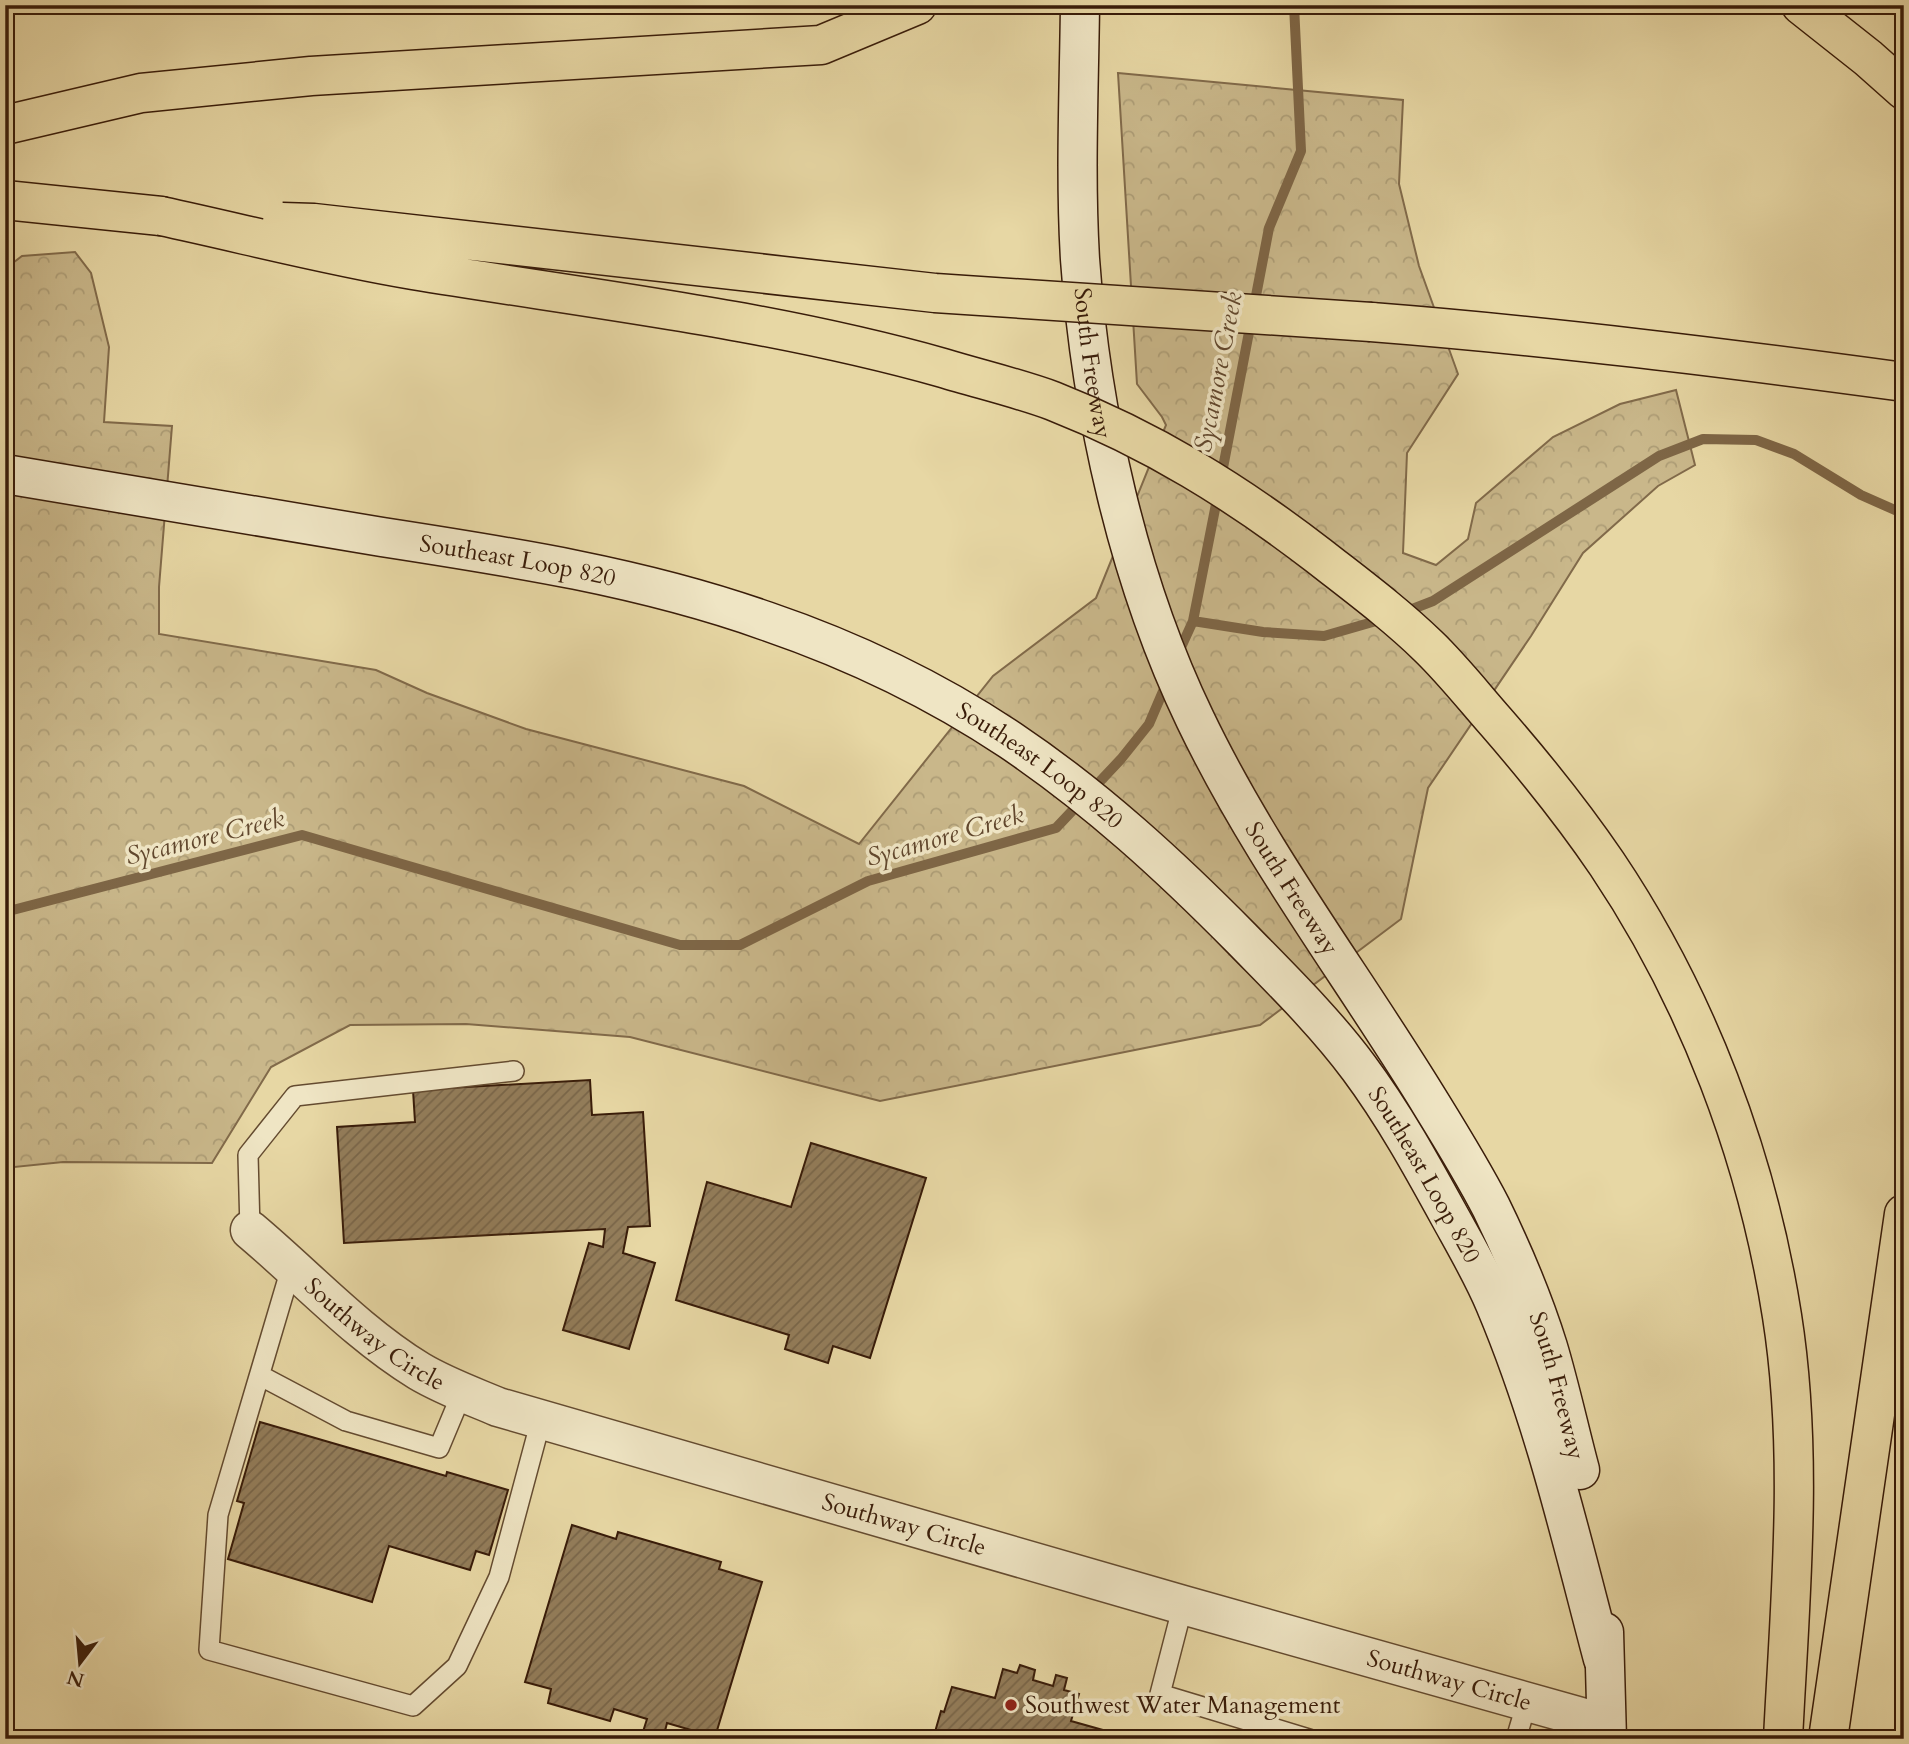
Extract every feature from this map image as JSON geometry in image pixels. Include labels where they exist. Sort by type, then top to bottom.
[{"type":"highway","points":[[5,125],[141,93],[311,76],[821,45],[916,5]]},
{"type":"highway","points":[[1801,5],[1904,90]]},
{"type":"highway","points":[[5,200],[161,216],[314,223],[948,294],[1500,332],[1904,382]]},
{"type":"highway","points":[[161,216],[404,268],[806,333],[1049,400],[1122,431],[1180,460],[1237,497],[1365,592],[1429,647],[1523,753],[1575,818],[1611,870],[1682,997],[1737,1128],[1771,1253],[1790,1372],[1793,1518],[1783,1739]]},
{"type":"highway","points":[[1828,1739],[1904,1214]]},
{"type":"main road","name":"South Freeway","points":[[1080,5],[1078,206],[1086,320],[1108,450],[1133,550],[1156,624],[1195,720],[1248,818],[1394,1043],[1467,1164],[1490,1205],[1531,1299],[1548,1349],[1597,1539],[1604,1589],[1603,1659],[1607,1732]]},
{"type":"main road","name":"Southeast Loop 820","points":[[5,474],[596,573],[762,619],[874,665],[948,702],[1013,742],[1127,830],[1171,869],[1267,964],[1357,1065],[1396,1121],[1494,1301],[1546,1443],[1603,1659]]},
{"type":"main road","name":"Southway Circle","points":[[250,1230],[384,1347],[421,1372],[462,1393],[541,1420],[1527,1702],[1607,1732]]},
{"type":"lane","points":[[250,1230],[248,1155],[295,1097],[514,1071]]},
{"type":"lane","points":[[292,1265],[218,1514],[209,1650],[413,1706],[457,1667],[499,1577],[541,1420]]},
{"type":"lane","points":[[261,1376],[346,1422],[439,1448],[462,1393]]},
{"type":"lane","points":[[1183,1605],[1160,1695],[1310,1739]]},
{"type":"lane","points":[[1516,1739],[1527,1702]]},
{"type":"green space","points":[[1118,73],[1403,100],[1399,184],[1419,266],[1458,374],[1407,453],[1403,553],[1436,565],[1468,539],[1476,503],[1553,437],[1620,404],[1676,390],[1695,465],[1658,486],[1583,553],[1531,636],[1428,788],[1401,919],[1260,1025],[880,1101],[630,1037],[466,1024],[350,1025],[271,1067],[212,1163],[63,1162],[5,1168],[5,269],[22,256],[75,252],[91,273],[109,347],[104,422],[172,426],[159,587],[159,634],[376,670],[427,693],[526,729],[744,786],[859,844],[993,676],[1096,598],[1166,425],[1137,384]]},
{"type":"building","points":[[590,1080],[592,1115],[643,1112],[650,1226],[628,1227],[623,1253],[655,1263],[629,1349],[563,1330],[589,1243],[603,1247],[605,1229],[344,1243],[337,1127],[415,1122],[413,1090]]},
{"type":"building","points":[[811,1143],[926,1178],[870,1358],[833,1346],[828,1363],[785,1349],[789,1335],[676,1300],[707,1182],[791,1207]]},
{"type":"building","points":[[260,1422],[446,1476],[447,1472],[508,1490],[489,1555],[476,1551],[470,1570],[389,1546],[372,1602],[228,1559],[244,1503],[237,1501]]},
{"type":"building","points":[[572,1525],[616,1539],[618,1532],[721,1562],[719,1569],[762,1582],[715,1737],[667,1723],[663,1739],[641,1738],[647,1719],[614,1709],[610,1721],[548,1703],[551,1689],[525,1682]]},
{"type":"building","name":"Southwest Water Management","points":[[1020,1665],[1035,1670],[1033,1680],[1053,1686],[1056,1675],[1067,1678],[1064,1690],[1079,1694],[1071,1721],[1110,1732],[1108,1739],[933,1739],[952,1687],[995,1698],[1003,1669],[1017,1673]]},
{"type":"waterway","name":"Sycamore Creek","points":[[1221,478],[1269,228],[1301,151],[1294,5]]},
{"type":"waterway","points":[[1402,613],[1433,601],[1659,456],[1703,439],[1756,440],[1794,454],[1861,495],[1904,514]]},
{"type":"waterway","name":"Sycamore Creek","points":[[1178,654],[1193,621],[1218,494]]},
{"type":"waterway","points":[[1193,621],[1263,632],[1324,636],[1383,619]]},
{"type":"waterway","name":"Sycamore Creek","points":[[5,912],[302,835],[680,945],[740,945],[868,881],[1056,828],[1121,759],[1149,724],[1167,682]]},
{"type":"place","name":"Southwest Water Management","points":[[1011,1705]]}]
